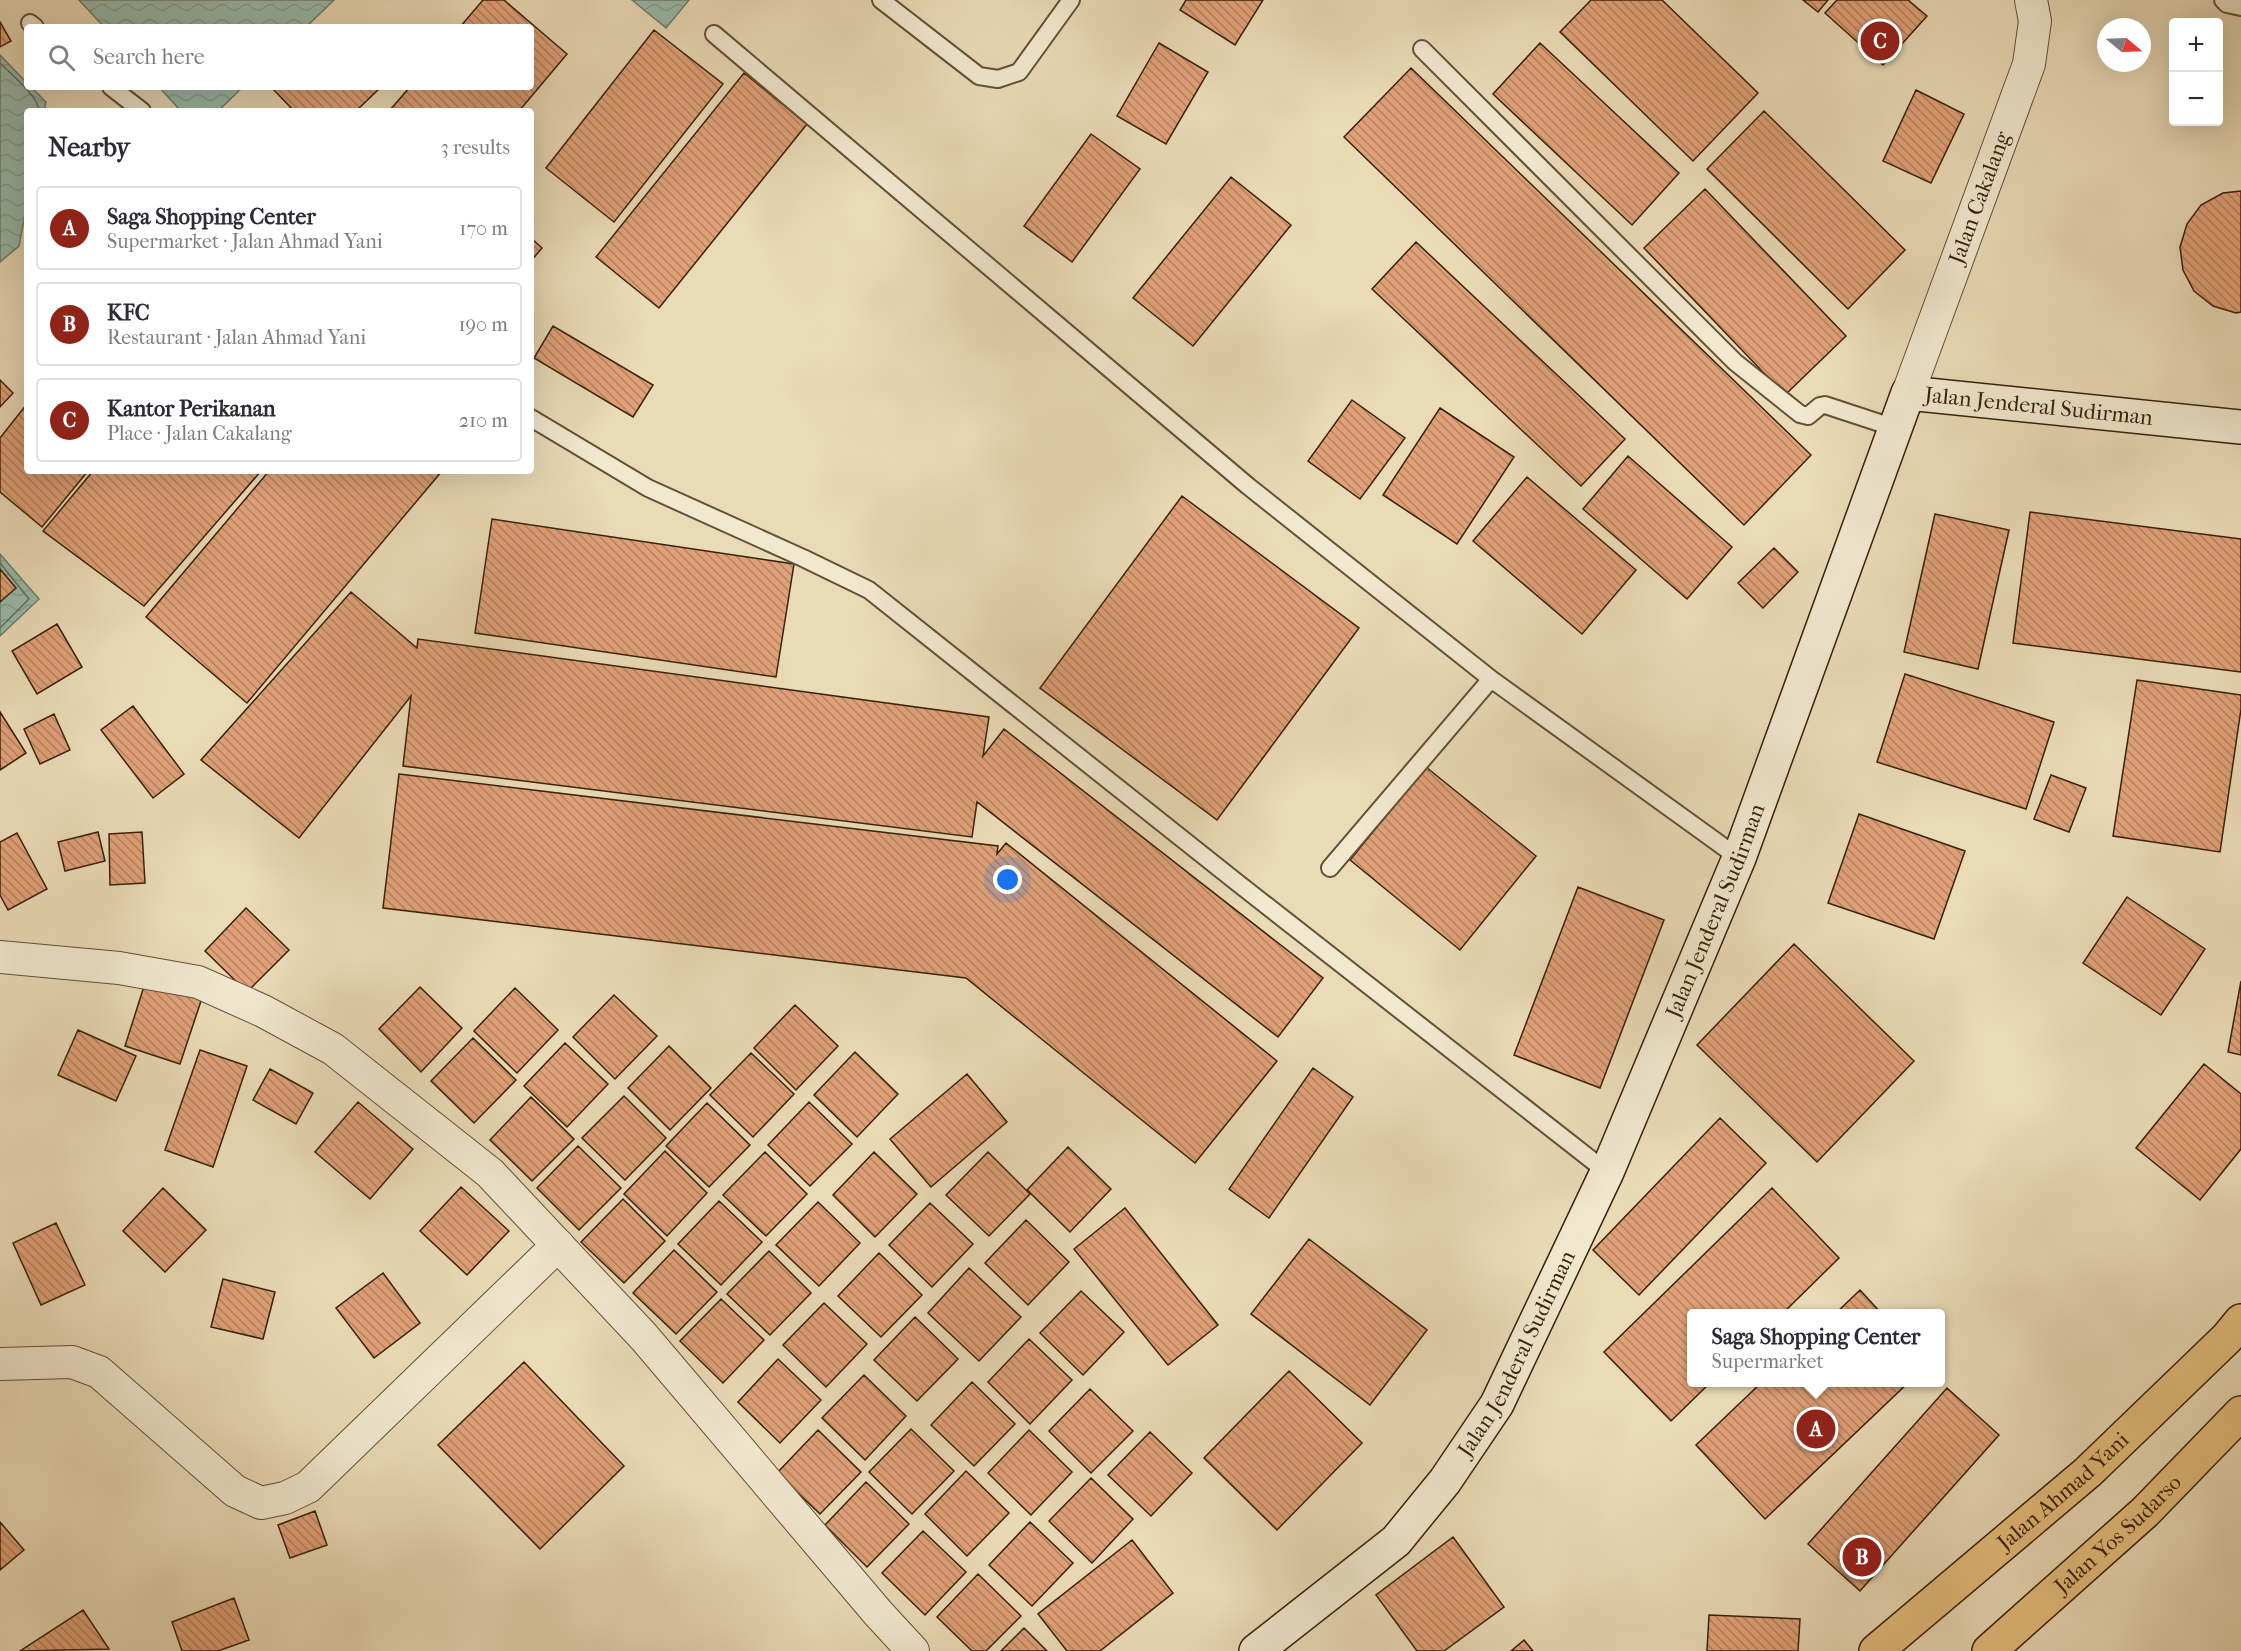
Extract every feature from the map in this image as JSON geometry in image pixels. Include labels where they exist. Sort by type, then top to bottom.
[{"type":"highway","name":"Jalan Ahmad Yani","points":[[1876,1651],[2088,1472],[2227,1338],[2241,1321]]},
{"type":"highway","name":"Jalan Yos Sudarso","points":[[1989,1651],[2145,1512],[2241,1413]]},
{"type":"main road","name":"Jalan Jenderal Sudirman","points":[[1256,1651],[1396,1541],[1445,1481],[1497,1404],[1607,1172],[1739,858],[1908,393],[2241,427]]},
{"type":"street","name":"Jalan Cakalang","points":[[1908,393],[2029,64],[2035,21],[2031,0]]},
{"type":"street","points":[[0,957],[119,968],[198,982],[264,1011],[333,1049],[490,1173],[644,1338],[913,1651]]},
{"type":"street","points":[[0,1364],[72,1362],[99,1372],[235,1491],[261,1503],[285,1498],[308,1487],[558,1245]]},
{"type":"lane","points":[[881,0],[979,76],[998,79],[1019,72],[1071,0]]},
{"type":"lane","points":[[2223,0],[2227,4],[2241,7]]},
{"type":"lane","points":[[714,34],[1248,486],[1491,679],[1739,858]]},
{"type":"lane","points":[[1422,49],[1735,362],[1800,414],[1808,416],[1820,406],[1826,405],[1895,428]]},
{"type":"lane","points":[[115,90],[138,108]]},
{"type":"lane","points":[[534,420],[648,488],[869,590],[1230,877],[1607,1172]]},
{"type":"lane","points":[[1330,868],[1491,679]]},
{"type":"water","points":[[79,0],[334,0],[309,24],[101,24]]},
{"type":"water","points":[[632,0],[689,0],[666,28]]},
{"type":"water","points":[[0,55],[24,80],[24,90],[34,90],[46,102],[45,108],[24,108],[24,220],[19,246],[0,262]]},
{"type":"water","points":[[162,90],[240,90],[221,108],[178,108]]},
{"type":"water","points":[[0,554],[39,599],[0,636]]},
{"type":"building","points":[[483,0],[504,0],[532,24],[463,24]]},
{"type":"building","points":[[1186,0],[1263,0],[1235,45],[1180,10]]},
{"type":"building","points":[[1591,0],[1662,0],[1758,93],[1693,161],[1560,32]]},
{"type":"building","points":[[1803,0],[1828,0],[1818,12]]},
{"type":"building","points":[[1837,0],[1908,0],[1927,16],[1883,65],[1825,13]]},
{"type":"building","points":[[0,22],[11,41],[0,47]]},
{"type":"building","points":[[534,26],[567,54],[522,108],[392,108],[407,90],[534,90]]},
{"type":"building","points":[[654,30],[723,84],[614,222],[546,168]]},
{"type":"building","points":[[1159,43],[1208,72],[1166,144],[1117,116]]},
{"type":"building","points":[[1540,43],[1679,173],[1632,225],[1493,94]]},
{"type":"building","points":[[1411,68],[1811,455],[1744,525],[1344,137]]},
{"type":"building","points":[[744,73],[807,124],[659,308],[596,257]]},
{"type":"building","points":[[274,90],[378,90],[359,108],[291,108]]},
{"type":"building","points":[[1916,90],[1964,114],[1931,183],[1883,161]]},
{"type":"building","points":[[1764,111],[1905,250],[1848,309],[1707,169]]},
{"type":"building","points":[[1091,134],[1140,169],[1072,262],[1024,226]]},
{"type":"building","points":[[1231,177],[1291,225],[1193,346],[1133,298]]},
{"type":"building","points":[[1705,189],[1846,336],[1785,395],[1644,248]]},
{"type":"building","points":[[2241,191],[2241,312],[2236,313],[2213,306],[2194,291],[2183,270],[2180,247],[2187,224],[2201,205],[2223,193]]},
{"type":"building","points":[[534,241],[542,248],[534,257]]},
{"type":"building","points":[[1416,242],[1625,439],[1581,486],[1372,289]]},
{"type":"building","points":[[553,326],[653,385],[633,417],[534,358]]},
{"type":"building","points":[[0,380],[13,393],[0,407]]},
{"type":"building","points":[[1352,400],[1405,438],[1360,499],[1308,461]]},
{"type":"building","points":[[24,408],[24,474],[86,474],[42,527],[0,492],[0,438]]},
{"type":"building","points":[[1440,408],[1514,457],[1457,544],[1383,495]]},
{"type":"building","points":[[1628,456],[1732,547],[1687,599],[1583,509]]},
{"type":"building","points":[[90,474],[258,474],[144,606],[43,531]]},
{"type":"building","points":[[266,474],[439,474],[247,703],[146,617]]},
{"type":"building","points":[[1527,477],[1636,570],[1582,634],[1473,541]]},
{"type":"building","points":[[1182,496],[1359,628],[1217,820],[1040,688]]},
{"type":"building","points":[[2030,512],[2241,539],[2241,672],[2013,643]]},
{"type":"building","points":[[1935,514],[2009,530],[1978,669],[1904,652]]},
{"type":"building","points":[[492,519],[794,564],[776,677],[475,633]]},
{"type":"building","points":[[1774,548],[1798,572],[1763,608],[1738,583]]},
{"type":"building","points":[[0,569],[16,588],[0,602]]},
{"type":"building","points":[[351,592],[417,648],[418,639],[989,717],[983,756],[1004,729],[1323,978],[1278,1037],[977,802],[972,837],[403,766],[411,696],[299,838],[201,760]]},
{"type":"building","points":[[57,624],[82,667],[37,694],[12,651]]},
{"type":"building","points":[[1905,674],[2054,722],[2026,809],[1877,762]]},
{"type":"building","points":[[2137,680],[2241,695],[2241,709],[2220,852],[2113,836]]},
{"type":"building","points":[[133,706],[184,774],[153,798],[101,730]]},
{"type":"building","points":[[0,712],[26,753],[0,770]]},
{"type":"building","points":[[54,714],[70,750],[40,764],[24,729]]},
{"type":"building","points":[[1426,767],[1536,856],[1460,950],[1350,860]]},
{"type":"building","points":[[399,774],[998,846],[997,854],[1006,843],[1277,1061],[1195,1163],[966,978],[383,908]]},
{"type":"building","points":[[2051,775],[2086,788],[2069,832],[2034,819]]},
{"type":"building","points":[[1859,814],[1965,851],[1934,939],[1828,903]]},
{"type":"building","points":[[98,832],[105,861],[65,871],[58,842]]},
{"type":"building","points":[[142,832],[145,883],[110,885],[109,834]]},
{"type":"building","points":[[17,833],[47,889],[8,910],[0,895],[0,842]]},
{"type":"building","points":[[1578,887],[1664,920],[1600,1088],[1514,1055]]},
{"type":"building","points":[[2127,897],[2205,949],[2161,1015],[2083,963]]},
{"type":"building","points":[[246,908],[289,950],[247,992],[205,951]]},
{"type":"building","points":[[1794,944],[1914,1061],[1817,1162],[1697,1045]]},
{"type":"building","points":[[146,980],[202,998],[180,1064],[125,1046]]},
{"type":"building","points":[[2241,981],[2241,1055],[2228,1052]]},
{"type":"building","points":[[420,987],[462,1028],[421,1072],[379,1029]]},
{"type":"building","points":[[515,988],[558,1030],[517,1073],[474,1031]]},
{"type":"building","points":[[614,995],[657,1036],[615,1079],[573,1037]]},
{"type":"building","points":[[795,1005],[838,1046],[796,1090],[754,1048]]},
{"type":"building","points":[[78,1030],[136,1056],[116,1101],[58,1075]]},
{"type":"building","points":[[473,1038],[516,1080],[474,1123],[431,1081]]},
{"type":"building","points":[[565,1043],[608,1084],[567,1127],[524,1086]]},
{"type":"building","points":[[669,1046],[711,1088],[670,1130],[628,1088]]},
{"type":"building","points":[[200,1050],[247,1066],[213,1167],[165,1150]]},
{"type":"building","points":[[855,1052],[898,1094],[857,1137],[814,1095]]},
{"type":"building","points":[[751,1053],[794,1094],[753,1137],[710,1095]]},
{"type":"building","points":[[2204,1064],[2241,1094],[2241,1149],[2200,1200],[2136,1148]]},
{"type":"building","points":[[1313,1068],[1353,1097],[1269,1218],[1229,1189]]},
{"type":"building","points":[[270,1069],[313,1093],[296,1124],[253,1100]]},
{"type":"building","points":[[967,1074],[1007,1122],[931,1187],[890,1139]]},
{"type":"building","points":[[624,1096],[666,1138],[625,1180],[582,1138]]},
{"type":"building","points":[[531,1097],[574,1139],[532,1181],[490,1140]]},
{"type":"building","points":[[358,1102],[413,1149],[370,1199],[315,1152]]},
{"type":"building","points":[[809,1102],[852,1144],[810,1186],[768,1145]]},
{"type":"building","points":[[707,1103],[750,1145],[709,1187],[666,1146]]},
{"type":"building","points":[[1720,1118],[1766,1163],[1639,1295],[1593,1250]]},
{"type":"building","points":[[578,1146],[621,1188],[579,1230],[537,1188]]},
{"type":"building","points":[[1068,1147],[1111,1189],[1070,1232],[1027,1190]]},
{"type":"building","points":[[665,1151],[707,1193],[667,1236],[624,1194]]},
{"type":"building","points":[[765,1152],[807,1194],[766,1236],[723,1195]]},
{"type":"building","points":[[874,1152],[917,1194],[875,1237],[833,1195]]},
{"type":"building","points":[[988,1152],[1030,1194],[989,1236],[946,1195]]},
{"type":"building","points":[[461,1187],[509,1231],[467,1275],[420,1231]]},
{"type":"building","points":[[163,1188],[206,1230],[165,1272],[123,1231]]},
{"type":"building","points":[[1772,1188],[1839,1258],[1787,1309],[1687,1309],[1687,1387],[1706,1387],[1671,1421],[1604,1352]]},
{"type":"building","points":[[623,1199],[665,1241],[624,1283],[581,1242]]},
{"type":"building","points":[[719,1201],[762,1242],[721,1285],[678,1244]]},
{"type":"building","points":[[818,1202],[860,1243],[819,1286],[776,1245]]},
{"type":"building","points":[[930,1203],[973,1244],[932,1287],[889,1245]]},
{"type":"building","points":[[1125,1208],[1218,1325],[1168,1365],[1074,1249]]},
{"type":"building","points":[[1026,1220],[1069,1262],[1028,1305],[985,1263]]},
{"type":"building","points":[[56,1223],[85,1285],[41,1305],[13,1243]]},
{"type":"building","points":[[1309,1239],[1427,1330],[1370,1405],[1251,1314]]},
{"type":"building","points":[[674,1250],[717,1292],[676,1334],[633,1293]]},
{"type":"building","points":[[769,1251],[811,1293],[770,1335],[727,1294]]},
{"type":"building","points":[[879,1253],[922,1295],[881,1337],[838,1296]]},
{"type":"building","points":[[969,1268],[1021,1317],[979,1361],[928,1313]]},
{"type":"building","points":[[383,1273],[420,1323],[374,1358],[336,1308]]},
{"type":"building","points":[[223,1279],[275,1292],[263,1339],[211,1327]]},
{"type":"building","points":[[1860,1290],[1877,1309],[1840,1309]]},
{"type":"building","points":[[1081,1291],[1124,1332],[1083,1375],[1040,1333]]},
{"type":"building","points":[[721,1299],[764,1340],[723,1383],[680,1341]]},
{"type":"building","points":[[824,1303],[867,1344],[826,1387],[783,1345]]},
{"type":"building","points":[[915,1317],[958,1359],[917,1401],[874,1360]]},
{"type":"building","points":[[1029,1339],[1072,1380],[1030,1424],[988,1382]]},
{"type":"building","points":[[778,1359],[821,1400],[780,1443],[738,1402]]},
{"type":"building","points":[[524,1362],[624,1466],[540,1549],[438,1445]]},
{"type":"building","points":[[1289,1371],[1362,1443],[1277,1530],[1204,1458]]},
{"type":"building","points":[[864,1375],[906,1416],[865,1460],[822,1418]]},
{"type":"building","points":[[972,1382],[1015,1424],[974,1466],[931,1425]]},
{"type":"building","points":[[1757,1387],[1904,1387],[1765,1519],[1696,1445]]},
{"type":"building","points":[[1947,1388],[1999,1435],[1860,1591],[1808,1544]]},
{"type":"building","points":[[1090,1389],[1133,1431],[1091,1473],[1049,1431]]},
{"type":"building","points":[[911,1429],[954,1471],[912,1514],[869,1472]]},
{"type":"building","points":[[818,1430],[861,1472],[820,1514],[777,1473]]},
{"type":"building","points":[[1029,1430],[1072,1472],[1031,1515],[988,1473]]},
{"type":"building","points":[[1150,1432],[1192,1473],[1151,1516],[1108,1475]]},
{"type":"building","points":[[966,1471],[1009,1513],[967,1556],[925,1514]]},
{"type":"building","points":[[1091,1478],[1133,1519],[1092,1563],[1049,1521]]},
{"type":"building","points":[[866,1482],[909,1524],[867,1567],[825,1525]]},
{"type":"building","points":[[315,1511],[327,1545],[290,1558],[278,1525]]},
{"type":"building","points":[[0,1522],[24,1550],[0,1570]]},
{"type":"building","points":[[1030,1522],[1073,1563],[1032,1606],[989,1565]]},
{"type":"building","points":[[923,1531],[966,1572],[925,1615],[882,1573]]},
{"type":"building","points":[[1453,1537],[1504,1607],[1444,1651],[1417,1651],[1376,1595]]},
{"type":"building","points":[[1132,1540],[1173,1593],[1100,1651],[1067,1651],[1038,1614]]},
{"type":"building","points":[[978,1574],[1021,1616],[986,1651],[972,1651],[937,1617]]},
{"type":"building","points":[[234,1598],[249,1640],[218,1651],[182,1651],[172,1622]]},
{"type":"building","points":[[83,1610],[109,1649],[20,1651]]},
{"type":"building","points":[[1709,1615],[1800,1619],[1798,1651],[1707,1651]]},
{"type":"building","points":[[1024,1628],[1047,1651],[1001,1651]]},
{"type":"building","points":[[1524,1640],[1533,1651],[1511,1651]]},
{"type":"place","name":"Kantor Perikanan","points":[[1880,41]]},
{"type":"place","name":"Saga Shopping Center","points":[[1816,1429]]},
{"type":"place","name":"KFC","points":[[1862,1557]]}]
